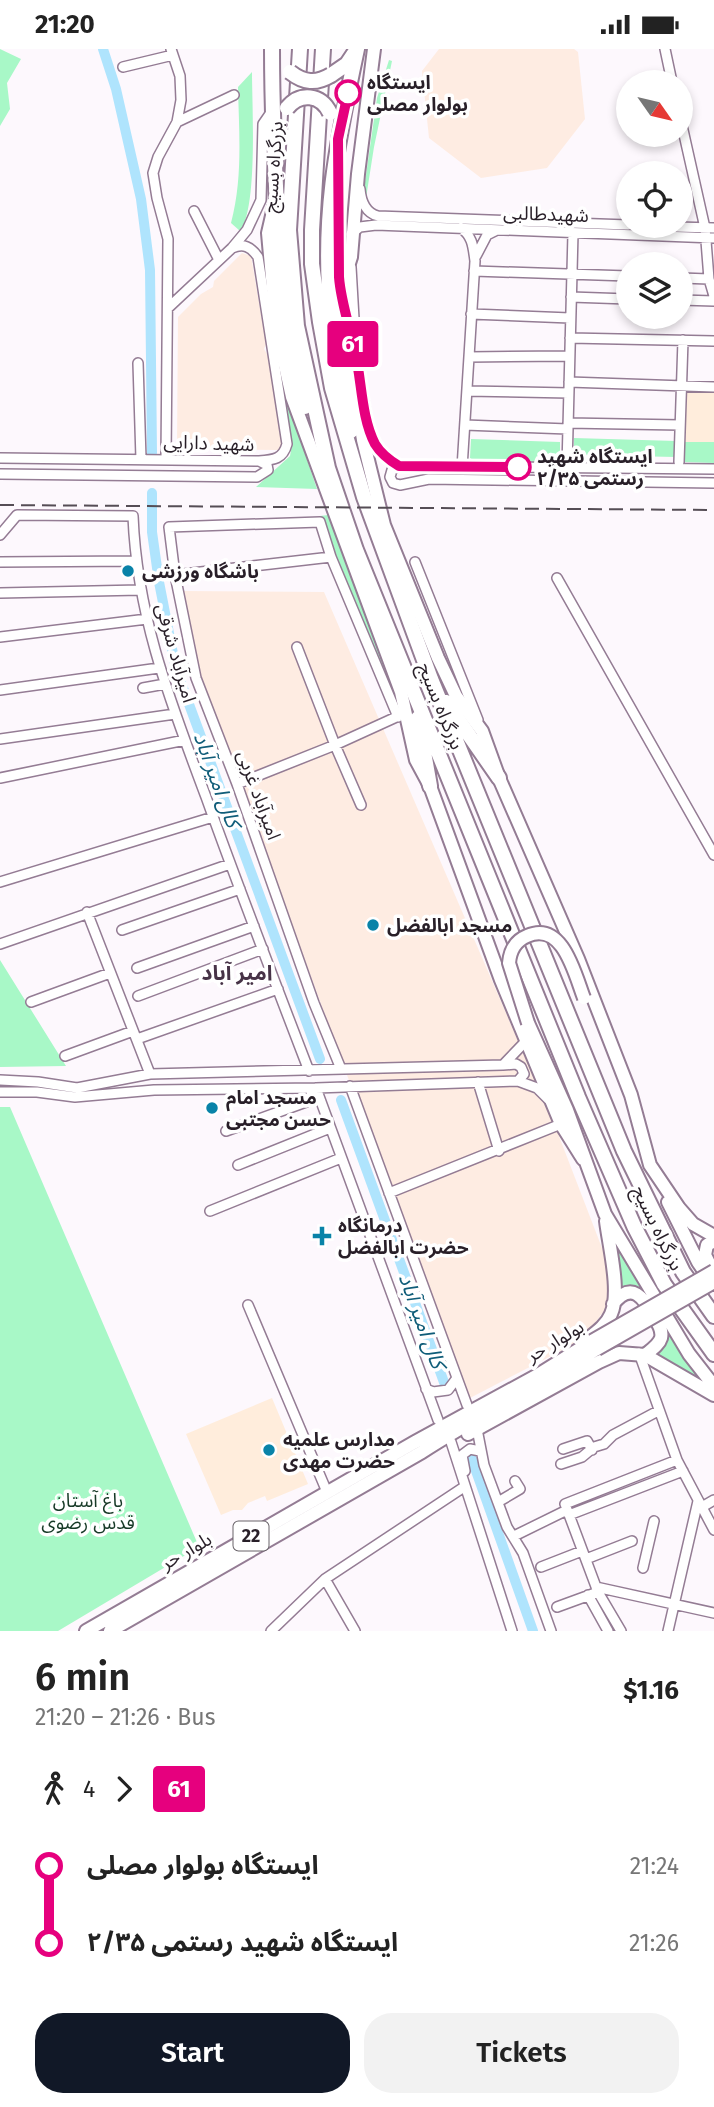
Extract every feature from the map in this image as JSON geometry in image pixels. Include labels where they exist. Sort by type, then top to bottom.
[{"type":"highway","points":[[274,49],[290,72],[299,79],[310,82],[321,81],[331,75],[346,64],[357,49]]},
{"type":"highway","points":[[274,49],[282,121],[279,155],[274,163],[285,327],[293,374],[328,468]]},
{"type":"highway","name":"بزرگراه بسیج","points":[[300,49],[289,230],[297,326],[328,468],[356,550],[578,1097],[634,1226],[664,1284],[714,1354]]},
{"type":"highway","name":"بزرگراه بسیج","points":[[323,49],[312,264],[332,388],[353,461],[379,541],[431,679],[624,1151],[683,1272],[714,1316]]},
{"type":"highway","points":[[353,461],[349,413],[332,321],[328,208],[338,139],[357,49]]},
{"type":"highway","points":[[280,110],[297,99],[310,96],[322,101],[330,113],[338,139]]},
{"type":"highway","points":[[431,679],[499,778]]},
{"type":"highway","points":[[413,689],[430,786]]},
{"type":"main road","points":[[356,353],[340,292],[351,257],[351,235],[374,49]]},
{"type":"main road","points":[[338,139],[340,292],[363,440],[384,525],[448,681],[482,731],[499,778],[578,959],[631,1095],[650,1165],[693,1224],[714,1238],[707,1245],[705,1255],[714,1272]]},
{"type":"main road","points":[[276,196],[268,233],[280,343],[292,397],[401,692],[401,715],[416,760],[430,786],[526,1041],[561,1124],[583,1159]]},
{"type":"main road","points":[[270,258],[260,271],[272,281]]},
{"type":"main road","points":[[714,1284],[698,1262],[650,1165],[560,943],[542,934],[523,938],[510,954],[509,963],[528,1023],[567,1110],[605,1214],[682,1344],[714,1386]]},
{"type":"main road","points":[[605,1214],[615,1291],[613,1304]]},
{"type":"main road","name":"بولوار حر","points":[[595,1345],[714,1272]]},
{"type":"main road","name":"بولوار حر","points":[[419,1447],[527,1381],[714,1284]]},
{"type":"main road","points":[[613,1304],[620,1296],[637,1294],[647,1304],[661,1333],[660,1342],[642,1354],[714,1395]]},
{"type":"main road","name":"22","points":[[419,1447],[438,1420],[585,1341],[604,1325],[612,1313],[613,1304]]},
{"type":"main road","name":"22","points":[[419,1447],[451,1442],[599,1361],[619,1353],[642,1354]]},
{"type":"main road","name":"بلوار حر","points":[[110,1631],[136,1609],[327,1492],[419,1447]]},
{"type":"main road","name":"بلوار حر","points":[[86,1631],[136,1609],[419,1447]]},
{"type":"street","points":[[665,49],[669,70]]},
{"type":"street","points":[[123,67],[172,52],[180,76],[181,100],[177,122],[158,157],[153,173],[167,239],[166,459]]},
{"type":"street","points":[[177,122],[234,95]]},
{"type":"street","points":[[168,308],[232,248],[247,230],[261,200],[263,124],[280,110]]},
{"type":"street","points":[[688,147],[709,233],[709,279],[714,299],[693,300]]},
{"type":"street","points":[[351,235],[360,227],[377,220],[369,212],[360,195],[358,174]]},
{"type":"street","points":[[194,211],[219,260]]},
{"type":"street","name":"شهیدطالبی","points":[[377,220],[520,226],[616,225]]},
{"type":"street","name":"شهیدطالبی","points":[[377,220],[500,230],[520,226],[573,233],[616,231]]},
{"type":"street","points":[[461,228],[473,243],[474,266],[462,468]]},
{"type":"street","points":[[474,266],[477,252],[487,235],[500,230]]},
{"type":"street","points":[[567,467],[573,233]]},
{"type":"street","points":[[232,248],[245,246],[253,250],[258,257],[287,444],[284,453],[275,460],[260,461]]},
{"type":"street","points":[[351,257],[356,353],[368,424],[375,443],[386,458],[399,466],[714,469]]},
{"type":"street","points":[[474,266],[616,277]]},
{"type":"street","points":[[693,278],[709,279]]},
{"type":"street","points":[[571,297],[616,299]]},
{"type":"street","points":[[471,314],[570,318]]},
{"type":"street","points":[[570,338],[714,341]]},
{"type":"street","points":[[679,462],[682,340]]},
{"type":"street","points":[[468,357],[569,356]]},
{"type":"street","points":[[138,363],[141,459]]},
{"type":"street","points":[[569,382],[714,387]]},
{"type":"street","points":[[467,391],[569,393]]},
{"type":"street","points":[[465,425],[680,425]]},
{"type":"street","name":"شهید دارایی","points":[[0,458],[260,461],[267,465],[268,470],[257,477],[0,474]]},
{"type":"street","points":[[90,459],[96,466],[90,475]]},
{"type":"street","points":[[399,466],[392,470],[390,477],[393,483],[400,485],[429,479],[714,482]]},
{"type":"street","name":"امیرآباد شرقی","points":[[0,535],[17,515],[133,516],[135,561],[159,668],[309,1070]]},
{"type":"street","name":"امیرآباد غربی","points":[[331,557],[320,522],[169,527],[175,575],[196,678],[237,784],[314,1003],[341,1069]]},
{"type":"street","points":[[175,575],[331,557],[401,715],[237,784]]},
{"type":"street","points":[[0,562],[135,561]]},
{"type":"street","points":[[415,562],[482,731]]},
{"type":"street","points":[[556,578],[714,855]]},
{"type":"street","points":[[0,593],[140,590]]},
{"type":"street","points":[[0,637],[146,619]]},
{"type":"street","points":[[297,647],[361,805]]},
{"type":"street","points":[[0,690],[159,668]]},
{"type":"street","points":[[143,688],[165,684]]},
{"type":"street","points":[[0,739],[175,714]]},
{"type":"street","points":[[0,778],[185,740]]},
{"type":"street","points":[[0,882],[213,817]]},
{"type":"street","points":[[0,944],[230,864]]},
{"type":"street","points":[[122,930],[240,889]]},
{"type":"street","points":[[87,912],[150,1074]]},
{"type":"street","points":[[136,968],[254,926]]},
{"type":"street","points":[[138,996],[263,949]]},
{"type":"street","points":[[31,1002],[110,973]]},
{"type":"street","points":[[65,1056],[278,989]]},
{"type":"street","points":[[503,1065],[526,1041]]},
{"type":"street","points":[[0,1080],[76,1088],[150,1074],[516,1064],[524,1074],[518,1080]]},
{"type":"street","points":[[196,1073],[197,1089]]},
{"type":"street","points":[[0,1092],[37,1092],[75,1097],[154,1090],[316,1088],[518,1080],[537,1088],[552,1102]]},
{"type":"street","points":[[478,1082],[499,1151]]},
{"type":"street","points":[[350,1086],[467,1405]]},
{"type":"street","points":[[316,1088],[438,1420]]},
{"type":"street","points":[[226,1131],[306,1102],[316,1088]]},
{"type":"street","points":[[389,1193],[561,1124]]},
{"type":"street","points":[[238,1165],[330,1128]]},
{"type":"street","points":[[210,1210],[341,1158]]},
{"type":"street","points":[[248,1304],[327,1492]]},
{"type":"street","points":[[642,1354],[658,1411],[677,1460],[714,1529]]},
{"type":"street","points":[[426,1389],[433,1392],[448,1390],[457,1378]]},
{"type":"street","points":[[561,1464],[582,1457],[604,1444],[613,1435],[658,1411]]},
{"type":"street","points":[[477,1429],[480,1451],[507,1527],[523,1553],[551,1631]]},
{"type":"street","points":[[563,1449],[587,1441],[592,1450]]},
{"type":"street","points":[[451,1442],[512,1631]]},
{"type":"street","points":[[477,1528],[475,1507],[462,1455],[470,1449],[480,1451]]},
{"type":"street","points":[[514,1536],[677,1460]]},
{"type":"street","points":[[567,1510],[683,1471]]},
{"type":"street","points":[[498,1502],[520,1489],[514,1481]]},
{"type":"street","points":[[271,1631],[325,1579],[464,1487]]},
{"type":"street","points":[[700,1504],[714,1500]]},
{"type":"street","points":[[668,1631],[700,1504]]},
{"type":"street","points":[[567,1510],[597,1589],[621,1631]]},
{"type":"street","points":[[643,1568],[654,1521]]},
{"type":"street","points":[[541,1567],[632,1541]]},
{"type":"street","points":[[325,1579],[355,1631]]},
{"type":"street","points":[[557,1607],[597,1589],[714,1613]]},
{"type":"street","points":[[588,1595],[608,1631]]},
{"type":"shaded area","points":[[439,49],[574,49],[578,52],[585,119],[547,168],[481,178],[429,138],[422,71]]},
{"type":"shaded area","points":[[242,253],[251,256],[266,344],[264,349],[269,357],[284,444],[280,450],[181,449],[177,444],[178,317],[201,294],[213,287],[214,281]]},
{"type":"shaded area","points":[[685,390],[714,390],[714,442],[684,442]]},
{"type":"shaded area","points":[[181,591],[324,592],[557,1131],[607,1261],[607,1307],[582,1340],[470,1398],[373,1146],[202,679]]},
{"type":"shaded area","points":[[272,1398],[308,1484],[267,1501],[265,1496],[248,1503],[242,1510],[221,1515],[186,1434]]},
{"type":"green space","points":[[0,49],[21,59],[7,83],[10,109],[0,126]]},
{"type":"green space","points":[[389,60],[392,61],[366,198],[363,196],[377,98]]},
{"type":"green space","points":[[252,72],[252,179],[246,219],[240,231],[231,223],[239,172],[238,87]]},
{"type":"green space","points":[[274,337],[288,404],[317,489],[256,487],[290,456],[292,445],[272,338]]},
{"type":"green space","points":[[574,438],[676,441],[676,457],[578,455],[574,453]]},
{"type":"green space","points":[[471,439],[560,442],[560,461],[558,464],[506,459],[478,462],[470,458]]},
{"type":"green space","points":[[684,442],[714,442],[714,463],[684,462]]},
{"type":"green space","points":[[328,515],[397,692],[394,705],[320,520],[320,516]]},
{"type":"green space","points":[[0,960],[66,1066],[0,1067]]},
{"type":"green space","name":"باغ آستان قدس رضوی","points":[[0,1107],[10,1107],[199,1547],[58,1631],[0,1631]]},
{"type":"green space","points":[[614,1243],[643,1291],[629,1286],[619,1289]]},
{"type":"green space","points":[[666,1327],[704,1382],[656,1353],[665,1346]]},
{"type":"waterway","points":[[103,49],[116,89],[141,199],[150,270],[152,453]]},
{"type":"waterway","name":"کال امیر آباد","points":[[152,493],[152,532],[176,669],[320,1059]]},
{"type":"waterway","name":"کال امیر آباد","points":[[341,1100],[445,1385]]},
{"type":"waterway","name":"کال امیر آباد","points":[[470,1454],[533,1631]]},
{"type":"railway","points":[[0,505],[714,510]]},
{"type":"bus line","name":"61","points":[[348,93],[338,139],[340,292],[356,353],[368,424],[375,443],[386,458],[399,466],[518,467]]},
{"type":"place","name":"ایستگاه بولوار مصلی","points":[[348,93]]},
{"type":"place","name":"ایستگاه شهید رستمی ۲/۳۵","points":[[518,467]]},
{"type":"place","name":"باشگاه ورزشی","points":[[128,571]]},
{"type":"place","name":"مسجد ابالفضل","points":[[373,925]]},
{"type":"place","name":"مسجد امام حسن مجتبی","points":[[212,1108]]},
{"type":"place","name":"درمانگاه حضرت ابالفضل","points":[[322,1236]]},
{"type":"place","name":"مدارس علمیه حضرت مهدی","points":[[269,1450]]},
{"type":"district","name":"امیر آباد","points":[[237,973]]}]
